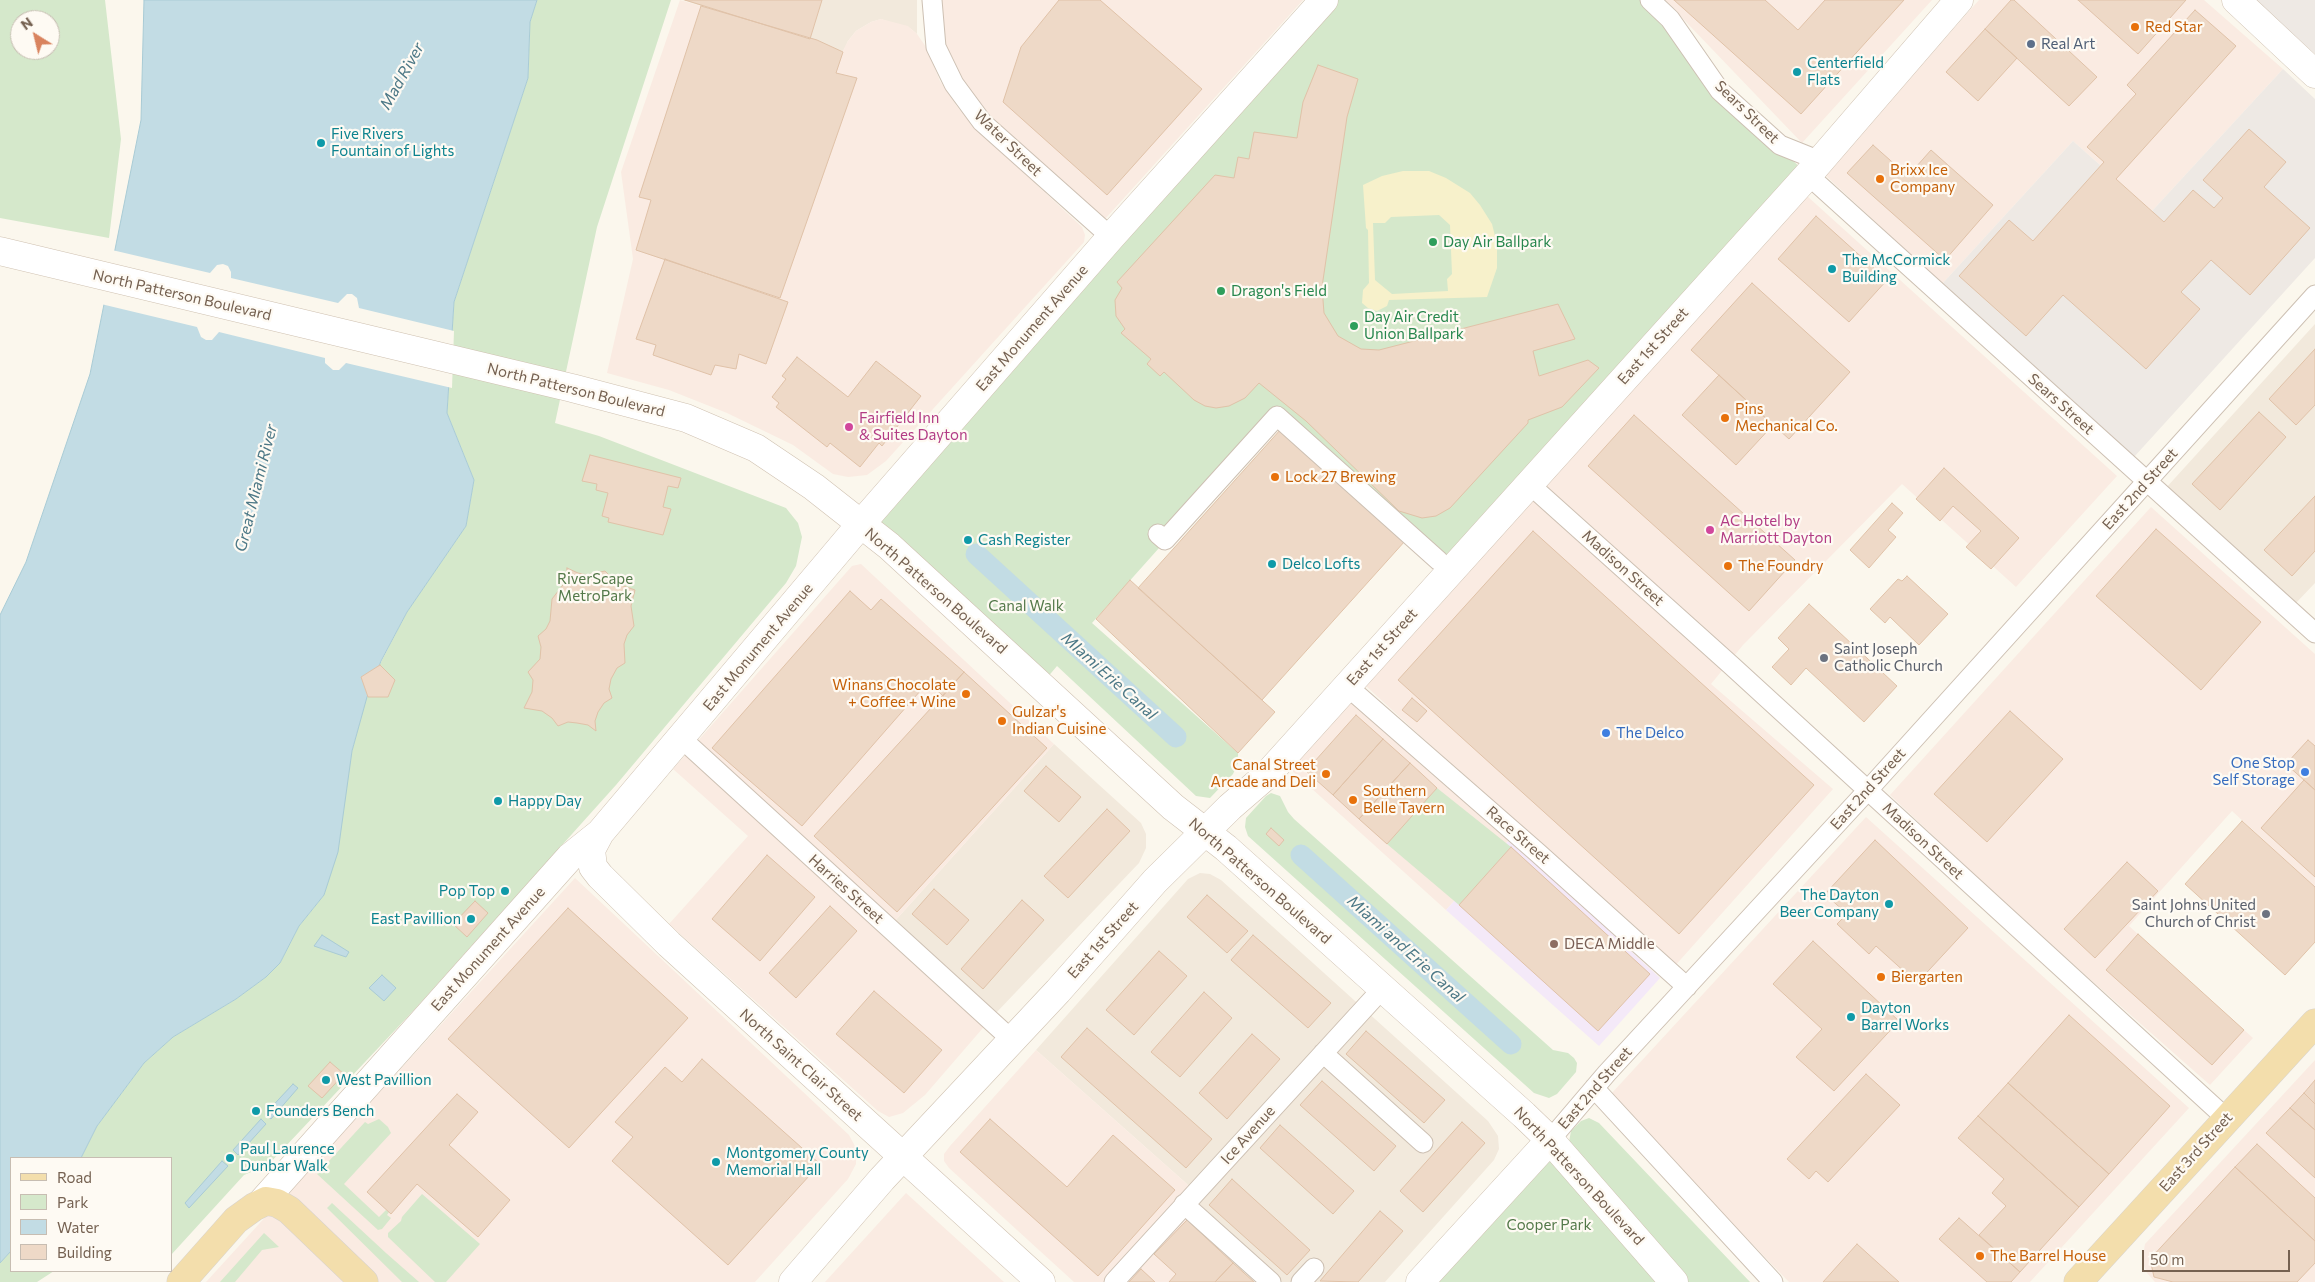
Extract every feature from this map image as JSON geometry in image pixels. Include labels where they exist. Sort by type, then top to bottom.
[{"type":"main road","name":"East Monument Avenue","points":[[181,1282],[236,1220],[262,1201],[570,857],[600,833],[860,525],[1111,237],[1324,0]]},
{"type":"main road","name":"East 1st Street","points":[[793,1282],[902,1157],[1012,1040],[1156,881],[1230,807],[1267,775],[1814,168],[1959,0]]},
{"type":"main road","points":[[2236,0],[2315,74]]},
{"type":"main road","name":"North Patterson Boulevard","points":[[0,251],[572,388],[686,418],[756,448],[814,486],[860,525],[889,546],[1173,807],[1207,832],[1524,1114],[1550,1140],[1674,1282]]},
{"type":"main road","name":"North Saint Clair Street","points":[[600,833],[591,850],[593,867],[600,876],[669,944],[1041,1282]]},
{"type":"main road","name":"East 3rd Street","points":[[2085,1280],[2227,1119],[2315,1023]]},
{"type":"main road","name":"East 2nd Street","points":[[1420,1282],[1550,1140]]},
{"type":"main road","points":[[262,1201],[275,1202],[287,1209],[364,1282]]},
{"type":"street","name":"Water Street","points":[[932,0],[936,47],[954,84],[982,122],[1111,237]]},
{"type":"street","name":"Sears Street","points":[[1650,0],[1670,19],[1720,91],[1780,145],[1814,168],[2147,481],[2315,633]]},
{"type":"street","name":"East 2nd Street","points":[[1550,1140],[1594,1088],[1868,790],[2315,295]]},
{"type":"street","points":[[1158,534],[1165,540],[1277,416],[1439,561]]},
{"type":"street","name":"Madison Street","points":[[1528,484],[1868,790],[2227,1119]]},
{"type":"street","name":"Race Street","points":[[1347,686],[1538,853],[1687,987]]},
{"type":"street","name":"Harries Street","points":[[681,738],[1012,1040]]},
{"type":"street","name":"Ice Avenue","points":[[1114,1282],[1382,989]]},
{"type":"street","points":[[1323,1053],[1423,1143]]},
{"type":"street","points":[[1594,1088],[1773,1282]]},
{"type":"street","points":[[1184,1204],[1271,1282]]},
{"type":"street","points":[[1301,1282],[1314,1268]]},
{"type":"shaded area","points":[[680,0],[817,40],[842,52],[856,31],[871,22],[881,19],[908,26],[917,34],[926,47],[940,81],[959,109],[980,132],[1082,227],[1085,235],[1084,242],[886,461],[867,475],[848,477],[833,474],[793,445],[727,413],[669,390],[607,373],[633,259],[621,172]]},
{"type":"shaded area","points":[[682,0],[917,0],[917,34],[911,29],[881,19],[871,22],[856,31],[848,41],[843,52]]},
{"type":"shaded area","points":[[939,0],[1303,0],[1105,219],[993,119],[964,82],[945,44]]},
{"type":"shaded area","name":"Centerfield Flats","points":[[1665,0],[1932,0],[1802,143]]},
{"type":"shaded area","points":[[1979,0],[2204,0],[2283,69],[2152,211],[2073,141],[1942,284],[1824,174]]},
{"type":"shaded area","points":[[2255,0],[2315,0],[2315,54]]},
{"type":"shaded area","points":[[2283,69],[2315,99],[2315,258],[2134,457],[1942,284],[2073,141],[2152,211]]},
{"type":"shaded area","points":[[1807,196],[2117,476],[2016,587],[1902,484],[1743,645],[1711,684],[1833,789],[1673,968],[1366,686]]},
{"type":"shaded area","points":[[2315,324],[2315,583],[2295,604],[2165,489]]},
{"type":"shaded area","points":[[2151,507],[2315,654],[2315,887],[2232,811],[2129,926],[2253,1038],[2210,1085],[2015,913],[1890,795]]},
{"type":"shaded area","points":[[861,564],[1054,744],[894,922],[995,1014],[925,1095],[903,1113],[889,1117],[878,1111],[669,924],[748,836],[673,769],[852,566]]},
{"type":"shaded area","points":[[1352,701],[1510,839],[1446,910],[1290,769]]},
{"type":"shaded area","points":[[1054,744],[1141,823],[1146,834],[1146,848],[1139,863],[995,1014],[894,922]]},
{"type":"shaded area","points":[[1866,817],[2189,1108],[2030,1282],[1789,1282],[1611,1094]]},
{"type":"shaded area","name":"DECA Middle","points":[[1510,839],[1660,978],[1599,1046],[1446,910]]},
{"type":"shaded area","points":[[1200,873],[1210,874],[1221,880],[1488,1121],[1498,1136],[1499,1149],[1494,1160],[1385,1282],[1215,1282],[1246,1247],[1199,1204],[1187,1184],[1036,1050],[1188,879]]},
{"type":"shaded area","points":[[575,878],[849,1135],[856,1148],[856,1164],[848,1179],[755,1282],[206,1282]]},
{"type":"shaded area","points":[[1036,1050],[1187,1184],[1199,1204],[1246,1247],[1214,1282],[1074,1282],[949,1168],[944,1161],[944,1154]]},
{"type":"shaded area","points":[[2315,1060],[2315,1282],[2155,1282],[2147,1273],[2142,1261],[2145,1244]]},
{"type":"shaded area","points":[[906,1193],[1004,1282],[825,1282]]},
{"type":"green space","points":[[0,0],[105,0],[121,139],[109,238],[0,218]]},
{"type":"green space","name":"RiverScape MetroPark","points":[[537,0],[671,0],[597,227],[555,423],[599,436],[786,508],[798,523],[802,537],[796,566],[786,583],[616,785],[414,1010],[268,1165],[244,1175],[172,1254],[172,1157],[82,1157],[97,1126],[144,1063],[173,1037],[236,999],[266,977],[280,963],[299,926],[324,895],[352,751],[366,697],[381,662],[407,612],[466,526],[474,480],[447,413],[454,302],[528,78],[530,22]]},
{"type":"green space","name":"Day Air Ballpark","points":[[1326,0],[1650,0],[1720,91],[1808,175],[1450,567],[1277,416],[1092,623],[1238,753],[1238,763],[1233,774],[1210,798],[1196,796],[1057,666],[1041,685],[860,525]]},
{"type":"green space","points":[[1437,788],[1511,847],[1459,905],[1387,844]]},
{"type":"green space","points":[[1271,793],[1280,796],[1294,819],[1553,1050],[1568,1053],[1574,1058],[1577,1063],[1576,1072],[1557,1094],[1549,1098],[1534,1093],[1248,836],[1245,827],[1246,818]]},
{"type":"green space","points":[[1589,1118],[1599,1123],[1750,1282],[1687,1282],[1569,1142],[1571,1131],[1581,1121]]},
{"type":"green space","points":[[379,1119],[388,1127],[391,1133],[344,1184],[379,1217],[386,1210],[389,1212],[387,1215],[391,1218],[382,1229],[378,1230],[317,1174],[365,1122],[368,1124]]},
{"type":"green space","name":"Cooper Park","points":[[1550,1140],[1674,1282],[1420,1282]]},
{"type":"green space","points":[[422,1194],[480,1244],[446,1282],[435,1282],[388,1237],[388,1233],[401,1221],[402,1217]]},
{"type":"green space","points":[[332,1203],[419,1282],[402,1282],[327,1208]]},
{"type":"green space","points":[[264,1233],[279,1247],[262,1250],[235,1282],[220,1282]]},
{"type":"green space","points":[[10,1252],[10,1272],[52,1272],[37,1282],[0,1282],[0,1263]]},
{"type":"sand","points":[[1403,171],[1429,171],[1446,178],[1470,193],[1492,224],[1497,244],[1497,268],[1487,297],[1389,300],[1387,306],[1377,311],[1368,308],[1362,303],[1363,290],[1369,283],[1368,230],[1366,228],[1363,185],[1382,176]],"holes":[[[1439,215],[1450,225],[1452,274],[1447,279],[1448,291],[1392,294],[1375,280],[1373,223],[1385,223],[1391,217]]]},
{"type":"water","points":[[144,0],[537,0],[530,22],[528,78],[454,302],[447,413],[474,480],[466,526],[407,612],[381,661],[367,697],[352,751],[338,852],[324,895],[299,926],[280,963],[266,977],[236,999],[173,1037],[144,1063],[97,1126],[82,1157],[10,1157],[10,1252],[0,1263],[0,615],[26,562],[90,374],[141,120]]},
{"type":"water","points":[[322,935],[349,952],[346,957],[314,946]]},
{"type":"water","points":[[382,975],[396,988],[384,1001],[369,988]]},
{"type":"water","points":[[293,1084],[298,1088],[271,1119],[265,1114]]},
{"type":"water","points":[[261,1119],[266,1124],[238,1155],[233,1150]]},
{"type":"water","points":[[222,1161],[228,1166],[189,1208],[185,1203]]},
{"type":"pier","points":[[112,250],[210,273],[217,265],[223,264],[228,266],[231,278],[338,303],[347,294],[352,294],[357,298],[359,308],[454,331],[452,388],[346,363],[339,370],[333,370],[325,363],[325,358],[219,332],[212,340],[206,340],[201,337],[197,327],[101,304]]},
{"type":"building","points":[[685,0],[822,0],[810,39]]},
{"type":"building","points":[[1059,0],[1100,0],[1202,89],[1107,195],[1003,102],[1021,47]]},
{"type":"building","name":"Centerfield Flats","points":[[1674,0],[1765,0],[1798,30],[1825,0],[1904,0],[1801,114]]},
{"type":"building","name":"Real Art","points":[[2011,0],[2014,0],[2097,77],[2069,106],[1985,29]]},
{"type":"building","name":"Red Star","points":[[2078,0],[2186,0],[2138,54]]},
{"type":"building","points":[[701,6],[817,40],[843,52],[836,73],[857,78],[780,298],[636,250],[651,200],[639,197]]},
{"type":"building","points":[[2195,10],[2236,46],[2116,179],[2164,222],[2193,190],[2214,208],[2223,198],[2203,180],[2249,129],[2286,162],[2264,187],[2310,228],[2250,295],[2211,260],[2181,292],[2200,309],[2146,369],[2063,295],[2026,336],[1959,276],[2009,220],[2033,241],[2104,162],[2087,147],[2136,94],[2127,85]]},
{"type":"building","points":[[1985,29],[2017,58],[1978,101],[1946,72]]},
{"type":"building","name":"Dragon's Field","points":[[1318,65],[1358,79],[1347,117],[1322,287],[1324,313],[1338,336],[1361,349],[1379,350],[1558,304],[1575,339],[1533,351],[1539,376],[1588,360],[1599,368],[1562,407],[1528,420],[1528,423],[1450,508],[1436,516],[1422,518],[1399,511],[1306,421],[1259,383],[1245,398],[1229,406],[1216,408],[1205,406],[1194,400],[1164,372],[1160,376],[1147,364],[1151,359],[1121,333],[1125,329],[1116,316],[1115,300],[1122,288],[1117,282],[1215,175],[1234,178],[1238,157],[1249,159],[1254,132],[1297,138],[1303,102]]},
{"type":"building","points":[[1873,145],[1908,176],[1931,150],[1993,205],[1945,260],[1847,173]]},
{"type":"building","name":"The McCormick Building","points":[[1816,216],[1887,280],[1849,322],[1778,259]]},
{"type":"building","points":[[665,259],[788,302],[766,364],[739,354],[736,369],[715,365],[711,375],[653,355],[656,345],[636,339]]},
{"type":"building","points":[[1752,283],[1850,372],[1789,439],[1691,350]]},
{"type":"building","points":[[2315,349],[2315,405],[2296,425],[2269,399]]},
{"type":"building","name":"Fairfield Inn & Suites Dayton","points":[[797,357],[848,397],[876,361],[921,396],[882,446],[879,443],[860,467],[830,443],[827,447],[776,407],[779,403],[772,397],[786,379],[782,376]]},
{"type":"building","points":[[1719,375],[1773,425],[1736,465],[1682,415]]},
{"type":"building","points":[[2259,412],[2286,437],[2220,510],[2192,484]]},
{"type":"building","name":"AC Hotel by Marriott Dayton","points":[[1634,415],[1795,560],[1749,611],[1588,466]]},
{"type":"building","name":"Delco Lofts","points":[[1281,429],[1405,541],[1262,700],[1138,588]]},
{"type":"building","points":[[590,455],[681,478],[678,488],[668,486],[663,507],[671,509],[663,535],[608,522],[609,518],[602,516],[608,493],[596,490],[597,484],[582,481]]},
{"type":"building","points":[[1944,468],[2019,538],[1991,569],[1966,547],[1981,531],[1953,506],[1940,521],[1916,499]]},
{"type":"building","points":[[2315,496],[2315,551],[2292,576],[2264,550]]},
{"type":"building","points":[[1892,503],[1903,513],[1888,530],[1896,537],[1869,568],[1850,550]]},
{"type":"building","points":[[2156,529],[2261,622],[2201,690],[2096,596]]},
{"type":"building","name":"The Delco","points":[[1533,531],[1814,785],[1679,934],[1398,680]]},
{"type":"building","points":[[567,568],[587,575],[605,571],[618,584],[635,590],[631,606],[634,626],[627,635],[624,644],[625,663],[617,668],[611,679],[609,689],[612,698],[604,703],[598,712],[595,721],[596,731],[588,725],[577,723],[568,722],[558,726],[552,718],[542,711],[524,708],[532,692],[533,680],[528,672],[540,659],[541,647],[538,636],[546,629],[550,621],[552,599],[566,581]]},
{"type":"building","points":[[1907,576],[1948,614],[1919,645],[1890,617],[1885,623],[1870,609],[1898,579],[1902,581]]},
{"type":"building","points":[[1130,580],[1275,712],[1238,753],[1096,619]]},
{"type":"building","points":[[850,591],[871,610],[881,599],[964,672],[943,696],[928,682],[802,826],[712,748]]},
{"type":"building","name":"Saint Joseph Catholic Church","points":[[1809,604],[1897,686],[1864,722],[1806,668],[1791,685],[1772,667],[1789,649],[1778,638]]},
{"type":"building","points":[[380,665],[395,680],[388,697],[368,697],[361,677]]},
{"type":"building","points":[[964,672],[1047,748],[897,912],[814,836]]},
{"type":"building","points":[[1412,698],[1427,711],[1417,722],[1402,710]]},
{"type":"building","points":[[2010,711],[2063,759],[1987,842],[1934,794]]},
{"type":"building","points":[[1356,715],[1383,739],[1333,795],[1306,771]]},
{"type":"building","points":[[1383,739],[1410,763],[1359,819],[1333,795]]},
{"type":"building","name":"One Stop Self Storage","points":[[2308,740],[2315,746],[2315,790],[2286,764]]},
{"type":"building","points":[[1410,763],[1437,788],[1387,844],[1359,819]]},
{"type":"building","points":[[1046,766],[1081,797],[1059,822],[1024,791]]},
{"type":"building","points":[[2304,780],[2315,790],[2315,877],[2261,828]]},
{"type":"building","points":[[1107,809],[1130,831],[1068,898],[1044,876]]},
{"type":"building","name":"Saint Johns United Church of Christ","points":[[2242,821],[2315,887],[2315,942],[2285,975],[2185,884]]},
{"type":"building","points":[[1271,828],[1284,840],[1279,846],[1266,834]]},
{"type":"building","name":"The Dayton Beer Company","points":[[1875,840],[1968,928],[1917,983],[1876,946],[1869,954],[1837,924],[1847,914],[1825,894]]},
{"type":"building","name":"DECA Middle","points":[[1511,847],[1650,974],[1598,1031],[1459,905]]},
{"type":"building","points":[[767,855],[815,897],[760,961],[712,919]]},
{"type":"building","points":[[2127,862],[2158,891],[2095,958],[2064,929]]},
{"type":"building","points":[[934,889],[969,920],[947,945],[912,914]]},
{"type":"building","points":[[1207,895],[1248,931],[1227,953],[1187,917]]},
{"type":"building","points":[[1022,900],[1044,920],[983,989],[961,969]]},
{"type":"building","name":"East Pavillion","points":[[475,901],[488,913],[467,937],[453,924]]},
{"type":"building","points":[[830,906],[857,931],[796,998],[769,973]]},
{"type":"building","points":[[568,908],[688,1018],[569,1148],[448,1039]]},
{"type":"building","points":[[2138,934],[2244,1030],[2212,1065],[2106,970]]},
{"type":"building","points":[[1253,935],[1331,1003],[1308,1028],[1231,960]]},
{"type":"building","name":"Dayton Barrel Works","points":[[1813,941],[1899,1021],[1834,1091],[1796,1057],[1822,1029],[1773,984]]},
{"type":"building","points":[[1159,951],[1187,976],[1134,1035],[1106,1010]]},
{"type":"building","points":[[874,991],[942,1050],[904,1093],[836,1034]]},
{"type":"building","points":[[1204,992],[1232,1018],[1180,1077],[1151,1052]]},
{"type":"building","points":[[2069,1015],[2170,1106],[2109,1174],[2008,1083]]},
{"type":"building","points":[[1087,1028],[1212,1139],[1186,1168],[1061,1057]]},
{"type":"building","points":[[1366,1031],[1445,1100],[1424,1123],[1346,1054]]},
{"type":"building","points":[[1252,1034],[1280,1059],[1227,1119],[1199,1093]]},
{"type":"building","name":"Montgomery County Memorial Hall","points":[[702,1059],[820,1164],[728,1265],[612,1161],[633,1137],[615,1122],[665,1067],[682,1082]]},
{"type":"building","name":"West Pavillion","points":[[330,1062],[344,1074],[322,1098],[308,1086]]},
{"type":"building","points":[[1866,1074],[1900,1105],[1828,1182],[1816,1171],[1809,1179],[1787,1159]]},
{"type":"building","points":[[2315,1080],[2315,1104],[2304,1093]]},
{"type":"building","points":[[1322,1081],[1396,1146],[1374,1171],[1300,1105]]},
{"type":"building","points":[[2008,1083],[2109,1174],[2079,1207],[1978,1116]]},
{"type":"building","points":[[2304,1093],[2315,1104],[2315,1130],[2290,1108]]},
{"type":"building","points":[[457,1094],[478,1112],[449,1145],[510,1200],[478,1237],[417,1184],[391,1214],[367,1192]]},
{"type":"building","points":[[2290,1108],[2315,1130],[2315,1178],[2266,1133]]},
{"type":"building","points":[[1978,1116],[2079,1207],[2020,1272],[1979,1235],[2006,1206],[1992,1193],[2004,1179],[1958,1138]]},
{"type":"building","points":[[990,1119],[1067,1187],[1113,1135],[1175,1190],[1098,1276],[960,1152]]},
{"type":"building","points":[[1462,1122],[1485,1143],[1423,1212],[1400,1191]]},
{"type":"building","points":[[1280,1125],[1354,1191],[1333,1214],[1260,1148]]},
{"type":"building","points":[[2257,1144],[2315,1198],[2315,1241],[2235,1167]]},
{"type":"building","points":[[2235,1167],[2315,1241],[2315,1263],[2297,1282],[2173,1282],[2154,1277],[2150,1259]]},
{"type":"building","points":[[1232,1179],[1310,1250],[1287,1275],[1209,1205]]},
{"type":"building","points":[[1380,1211],[1403,1231],[1358,1282],[1320,1281]]},
{"type":"building","name":"The Barrel House","points":[[1959,1218],[2020,1272],[2011,1282],[1987,1282],[1939,1239]]},
{"type":"building","points":[[1187,1220],[1233,1263],[1215,1282],[1169,1282],[1176,1274],[1154,1254]]},
{"type":"building","points":[[1857,1244],[1899,1282],[1823,1282]]},
{"type":"building","points":[[1233,1263],[1254,1282],[1215,1282]]},
{"type":"building","points":[[1141,1269],[1155,1282],[1129,1282]]},
{"type":"waterway","name":"MIami Erie Canal","points":[[976,554],[1176,737]]},
{"type":"waterway","name":"Miami and Erie Canal","points":[[1301,855],[1511,1044]]},
{"type":"place","name":"Red Star","points":[[2135,27]]},
{"type":"place","name":"Real Art","points":[[2031,44]]},
{"type":"place","name":"Centerfield Flats","points":[[1797,72]]},
{"type":"place","name":"Five Rivers Fountain of Lights","points":[[321,143]]},
{"type":"place","name":"Brixx Ice Company","points":[[1880,179]]},
{"type":"place","name":"Day Air Ballpark","points":[[1433,242]]},
{"type":"place","name":"The McCormick Building","points":[[1832,269]]},
{"type":"place","name":"Dragon's Field","points":[[1221,291]]},
{"type":"place","name":"Day Air Credit Union Ballpark","points":[[1354,326]]},
{"type":"place","name":"Pins Mechanical Co.","points":[[1725,418]]},
{"type":"place","name":"Fairfield Inn & Suites Dayton","points":[[849,427]]},
{"type":"place","name":"Lock 27 Brewing","points":[[1275,477]]},
{"type":"place","name":"AC Hotel by Marriott Dayton","points":[[1710,530]]},
{"type":"place","name":"Cash Register","points":[[968,540]]},
{"type":"place","name":"Delco Lofts","points":[[1272,564]]},
{"type":"place","name":"The Foundry","points":[[1728,566]]},
{"type":"place","name":"Saint Joseph Catholic Church","points":[[1824,658]]},
{"type":"place","name":"Winans Chocolate + Coffee + Wine","points":[[966,694]]},
{"type":"place","name":"Gulzar's Indian Cuisine","points":[[1002,721]]},
{"type":"place","name":"The Delco","points":[[1606,733]]},
{"type":"place","name":"One Stop Self Storage","points":[[2305,772]]},
{"type":"place","name":"Canal Street Arcade and Deli","points":[[1326,774]]},
{"type":"place","name":"Southern Belle Tavern","points":[[1353,800]]},
{"type":"place","name":"Happy Day","points":[[498,801]]},
{"type":"place","name":"Pop Top","points":[[505,891]]},
{"type":"place","name":"The Dayton Beer Company","points":[[1889,904]]},
{"type":"place","name":"Saint Johns United Church of Christ","points":[[2266,914]]},
{"type":"place","name":"East Pavillion","points":[[471,919]]},
{"type":"place","name":"DECA Middle","points":[[1554,944]]},
{"type":"place","name":"Biergarten","points":[[1881,977]]},
{"type":"place","name":"Dayton Barrel Works","points":[[1851,1017]]},
{"type":"place","name":"West Pavillion","points":[[326,1080]]},
{"type":"place","name":"Founders Bench","points":[[256,1111]]},
{"type":"place","name":"Paul Laurence Dunbar Walk","points":[[230,1158]]},
{"type":"place","name":"Montgomery County Memorial Hall","points":[[716,1162]]},
{"type":"place","name":"The Barrel House","points":[[1980,1256]]},
{"type":"water label","name":"Mad River","points":[[402,76]]},
{"type":"water label","name":"Great Miami River","points":[[256,488]]},
{"type":"park label","name":"Canal Walk","points":[[1026,606]]}]
